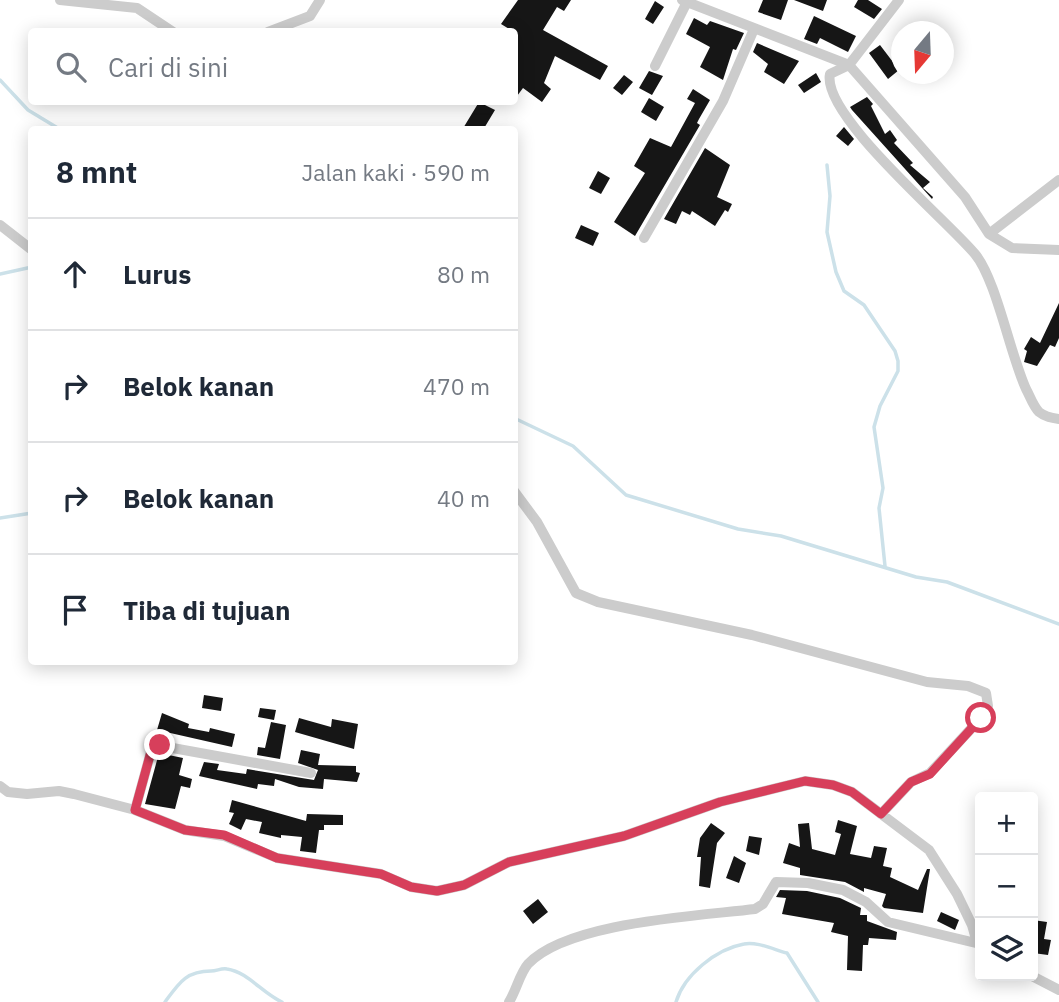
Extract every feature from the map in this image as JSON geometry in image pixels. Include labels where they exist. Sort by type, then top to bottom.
[{"type":"street","points":[[60,0],[137,8],[167,28]]},
{"type":"street","points":[[278,28],[310,16],[320,0]]},
{"type":"street","points":[[899,0],[849,65],[830,74],[828,83],[842,110],[919,201],[981,261],[1019,374],[1042,415],[1059,419]]},
{"type":"street","points":[[655,66],[684,1],[849,65],[965,197],[989,234],[1012,248],[1059,250]]},
{"type":"street","points":[[645,239],[723,101],[754,29]]},
{"type":"street","points":[[989,234],[1059,180]]},
{"type":"street","points":[[0,225],[28,247]]},
{"type":"street","points":[[518,494],[576,593],[598,602],[752,635],[927,682],[968,686],[986,693],[988,706],[981,718],[930,774],[911,782],[881,814]]},
{"type":"street","points":[[135,810],[152,748],[156,745],[311,773]]},
{"type":"street","points":[[0,786],[8,792],[27,794],[59,791],[74,794],[135,810],[185,830],[224,835],[277,858],[381,874],[411,887],[437,891],[464,885],[509,862],[624,836],[720,802],[805,781],[833,785],[852,792],[929,850],[957,894],[975,933]]},
{"type":"street","points":[[509,1002],[525,967],[546,950],[579,935],[755,909],[763,904],[776,882],[787,880],[844,890],[866,902],[888,922],[975,943]]},
{"type":"street","points":[[1038,979],[1059,990]]},
{"type":"building","points":[[518,0],[571,0],[564,11],[557,7],[543,30],[608,66],[600,80],[555,56],[544,83],[551,89],[542,102],[523,88],[518,95],[518,28],[508,28],[501,24]]},
{"type":"building","points":[[763,0],[788,0],[781,20],[758,12]]},
{"type":"building","points":[[794,0],[827,0],[823,11]]},
{"type":"building","points":[[858,0],[868,0],[882,9],[874,19],[854,7]]},
{"type":"building","points":[[655,1],[664,7],[653,24],[645,19]]},
{"type":"building","points":[[814,16],[856,36],[848,52],[820,38],[817,44],[804,39]]},
{"type":"building","points":[[694,18],[707,25],[710,21],[744,33],[736,50],[733,49],[723,80],[700,67],[710,47],[686,34]]},
{"type":"building","points":[[757,43],[799,61],[784,84],[764,72],[768,64],[753,52]]},
{"type":"building","points":[[880,45],[891,59],[891,77],[888,79],[869,53]]},
{"type":"building","points":[[649,71],[663,76],[652,95],[639,88]]},
{"type":"building","points":[[816,73],[821,82],[804,93],[798,85]]},
{"type":"building","points":[[624,75],[633,82],[622,95],[613,88]]},
{"type":"building","points":[[693,89],[710,100],[697,123],[700,125],[635,236],[614,222],[645,173],[634,166],[650,138],[671,147],[695,103],[687,99]]},
{"type":"building","points":[[867,97],[873,104],[871,106],[885,134],[890,130],[897,140],[894,143],[913,163],[910,165],[930,182],[923,188],[932,199],[850,107]]},
{"type":"building","points":[[649,98],[664,107],[656,121],[641,112]]},
{"type":"building","points":[[477,105],[485,105],[495,110],[485,126],[464,126]]},
{"type":"building","points":[[844,127],[854,139],[848,146],[836,136]]},
{"type":"building","points":[[705,148],[730,165],[717,197],[732,204],[728,212],[725,210],[715,226],[692,211],[690,215],[682,211],[676,224],[664,219]]},
{"type":"building","points":[[598,171],[610,178],[601,194],[589,188]]},
{"type":"building","points":[[581,225],[599,233],[593,246],[575,238]]},
{"type":"building","points":[[1059,303],[1059,338],[1055,347],[1050,345],[1037,366],[1024,362],[1027,351],[1024,349],[1031,337],[1040,343]]},
{"type":"building","points":[[204,695],[223,698],[221,711],[202,708]]},
{"type":"building","points":[[260,708],[276,710],[274,720],[258,717]]},
{"type":"building","points":[[162,713],[189,724],[188,728],[209,732],[210,728],[235,734],[232,747],[157,730]]},
{"type":"building","points":[[299,718],[331,727],[332,719],[358,724],[354,749],[295,732]]},
{"type":"building","points":[[271,722],[286,725],[280,759],[257,755],[258,747],[265,748]]},
{"type":"building","points":[[301,750],[320,754],[318,765],[356,766],[356,772],[360,773],[357,782],[324,779],[323,789],[299,787],[275,779],[274,786],[258,784],[257,789],[199,776],[204,762],[219,764],[217,770],[246,774],[247,769],[314,780],[318,770],[298,763]]},
{"type":"building","points":[[159,753],[183,758],[179,775],[192,779],[190,788],[181,786],[175,809],[145,804]]},
{"type":"building","points":[[232,800],[306,821],[307,814],[343,815],[343,825],[324,825],[324,830],[319,830],[316,853],[300,851],[302,837],[281,835],[281,838],[259,833],[262,822],[246,819],[241,830],[229,824],[234,813],[229,812]]},
{"type":"building","points":[[838,820],[857,826],[850,854],[871,858],[874,846],[887,848],[883,866],[892,868],[890,877],[918,890],[927,869],[930,869],[923,913],[884,908],[882,906],[886,894],[864,888],[864,892],[845,882],[800,875],[800,868],[783,863],[789,843],[800,847],[798,824],[809,823],[812,849],[835,855],[841,834],[835,832]]},
{"type":"building","points":[[711,823],[725,833],[717,843],[710,888],[699,886],[701,857],[697,857],[700,838]]},
{"type":"building","points":[[749,836],[762,838],[759,855],[746,851]]},
{"type":"building","points":[[734,856],[746,863],[739,883],[726,878]]},
{"type":"building","points":[[780,890],[807,891],[840,898],[861,908],[860,915],[867,915],[867,921],[897,932],[896,940],[869,938],[868,945],[863,945],[862,971],[847,970],[848,936],[831,932],[834,923],[782,914],[786,898],[776,897]]},
{"type":"building","points":[[538,899],[548,912],[533,924],[523,911]]},
{"type":"building","points":[[941,912],[959,920],[955,930],[937,921]]},
{"type":"building","points":[[1038,921],[1047,922],[1044,939],[1051,940],[1048,955],[1038,954]]},
{"type":"waterway","points":[[0,80],[28,110],[54,126]]},
{"type":"waterway","points":[[827,165],[830,196],[827,232],[836,272],[844,291],[864,305],[895,351],[898,361],[898,371],[880,406],[874,427],[883,488],[879,508],[885,566]]},
{"type":"waterway","points":[[0,274],[28,268]]},
{"type":"waterway","points":[[518,420],[573,446],[626,495],[738,529],[781,536],[916,577],[947,582],[1059,624]]},
{"type":"waterway","points":[[0,518],[28,514]]},
{"type":"waterway","points":[[676,1002],[686,982],[702,965],[723,951],[749,943],[787,953],[818,1002]]},
{"type":"waterway","points":[[165,1002],[189,976],[225,969],[242,974],[282,1002]]},
{"type":"route","points":[[160,745],[152,748],[135,810],[185,830],[224,835],[277,858],[381,874],[411,887],[437,891],[464,885],[488,870],[509,862],[624,836],[720,802],[805,781],[833,785],[852,792],[881,814],[911,782],[930,774],[981,718]]}]
